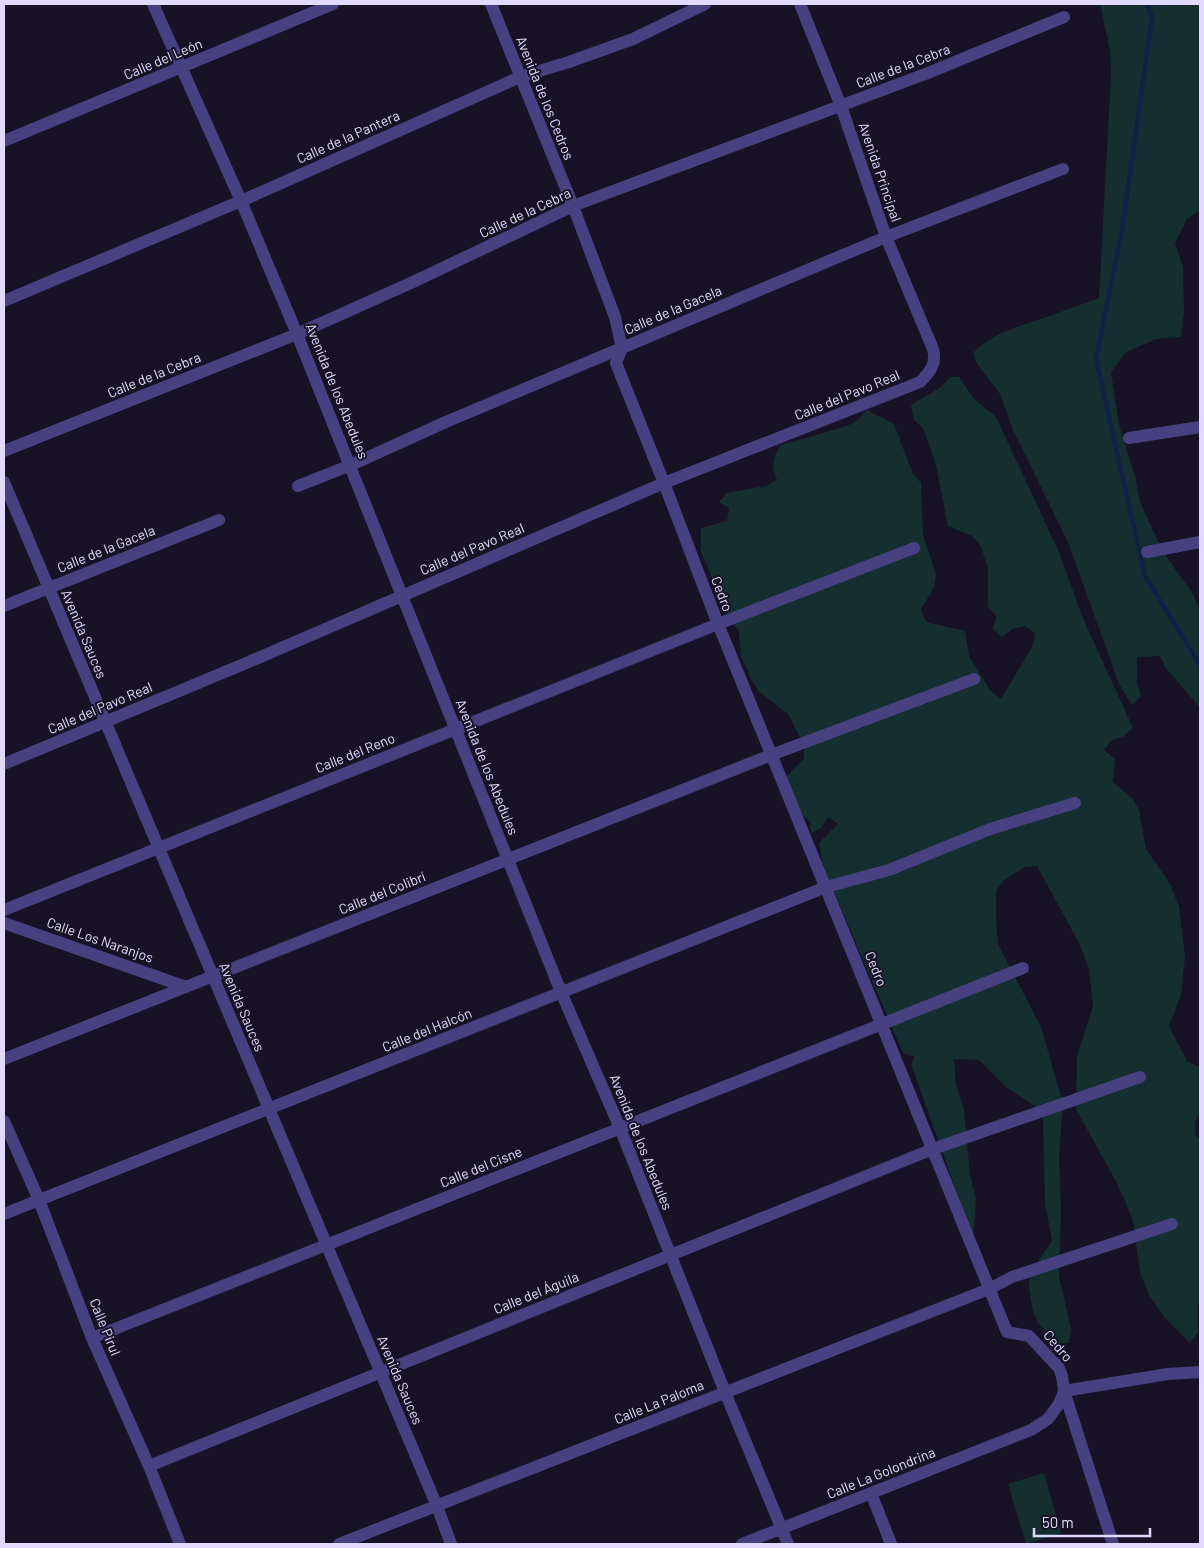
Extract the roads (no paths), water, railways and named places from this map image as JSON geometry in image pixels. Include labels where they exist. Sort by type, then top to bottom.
[{"type":"street","name":"Avenida de los Abedules","points":[[152,4],[297,334],[561,992],[620,1128],[788,1544]]},
{"type":"street","name":"Calle del León","points":[[4,141],[333,4]]},
{"type":"street","name":"Avenida de los Cedros","points":[[491,4],[573,206],[614,317],[622,348],[616,363],[664,483]]},
{"type":"street","name":"Calle de la Pantera","points":[[4,302],[240,201],[520,77],[569,62],[632,39],[705,4]]},
{"type":"street","name":"Avenida Principal","points":[[800,4],[841,106],[886,238],[933,349]]},
{"type":"street","name":"Calle de la Cebra","points":[[4,451],[297,334],[413,282],[573,206],[928,73],[1064,18]]},
{"type":"street","name":"Calle de la Gacela","points":[[298,486],[351,465],[448,421],[886,238],[1063,169]]},
{"type":"street","name":"Calle del Pavo Real","points":[[4,764],[244,664],[664,483],[920,382],[933,365],[935,357],[933,349]]},
{"type":"street","points":[[1128,438],[1200,427]]},
{"type":"street","name":"Avenida Sauces","points":[[4,482],[437,1506],[451,1544]]},
{"type":"street","name":"Cedro","points":[[664,483],[771,756],[1007,1332],[1029,1336],[1059,1368],[1064,1391]]},
{"type":"street","name":"Calle de la Gacela","points":[[4,606],[219,520]]},
{"type":"street","points":[[1147,552],[1200,542]]},
{"type":"street","name":"Calle del Reno","points":[[4,910],[718,624],[914,548]]},
{"type":"street","name":"Calle del Colibrí","points":[[4,1059],[771,756],[974,679]]},
{"type":"street","name":"Calle del Halcón","points":[[4,1214],[826,887],[889,870],[990,830],[1075,803]]},
{"type":"street","name":"Calle Los Naranjos","points":[[4,923],[186,987]]},
{"type":"street","name":"Calle del Cisne","points":[[92,1338],[1023,968]]},
{"type":"street","name":"Calle del Águila","points":[[149,1466],[933,1149],[1140,1077]]},
{"type":"street","name":"Calle Pirul","points":[[4,1121],[39,1200],[92,1338],[149,1466],[180,1544]]},
{"type":"street","name":"Calle La Paloma","points":[[339,1544],[989,1288],[1012,1277],[1172,1224]]},
{"type":"street","points":[[1113,1544],[1064,1391],[1168,1374],[1200,1372]]},
{"type":"street","name":"Calle La Golondrina","points":[[742,1544],[1031,1430],[1048,1419],[1059,1404],[1064,1391]]},
{"type":"street","points":[[871,1493],[892,1544]]},
{"type":"waterway","points":[[1147,4],[1152,17],[1122,230],[1096,359],[1145,576],[1200,665]]}]
